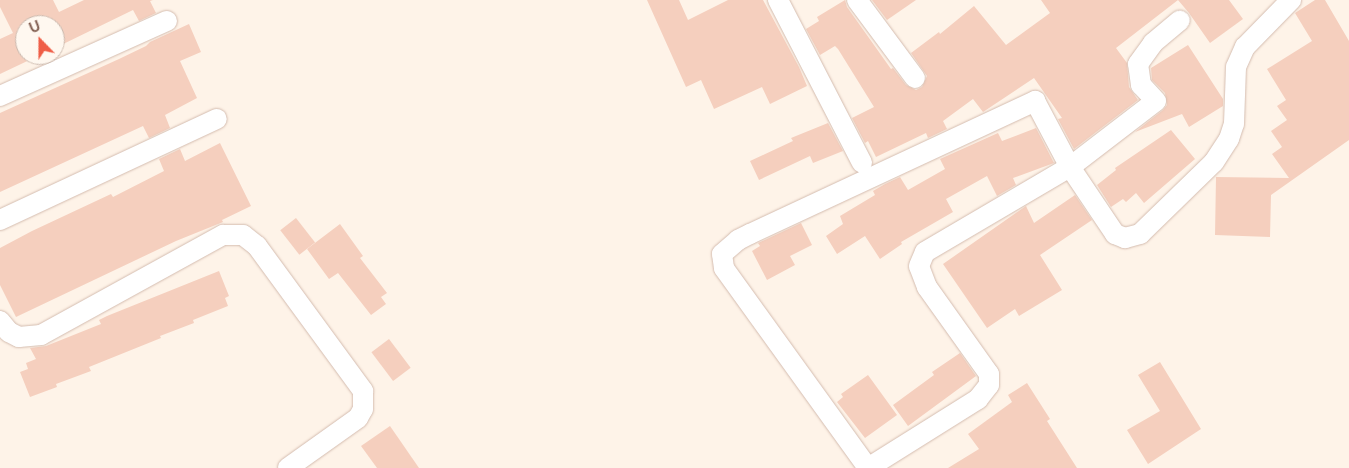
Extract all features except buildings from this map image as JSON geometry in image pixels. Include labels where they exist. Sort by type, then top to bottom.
[{"type":"street","points":[[778,0],[862,163]]},
{"type":"street","points":[[857,0],[914,78]]},
{"type":"street","points":[[1180,20],[1153,43],[1138,64],[1142,85],[1156,101],[1070,167],[925,252],[919,266],[927,286],[989,374],[989,384],[978,399],[868,468],[724,268],[722,254],[738,240],[750,234],[1035,101],[1070,167],[1115,234],[1125,238],[1140,234],[1214,162],[1229,139],[1234,124],[1236,67],[1245,48],[1291,0]]},
{"type":"street","points":[[0,96],[168,21]]},
{"type":"street","points":[[0,220],[217,118]]},
{"type":"street","points":[[0,321],[9,332],[19,337],[41,335],[223,235],[243,235],[257,246],[363,391],[363,409],[358,418],[288,468]]}]
